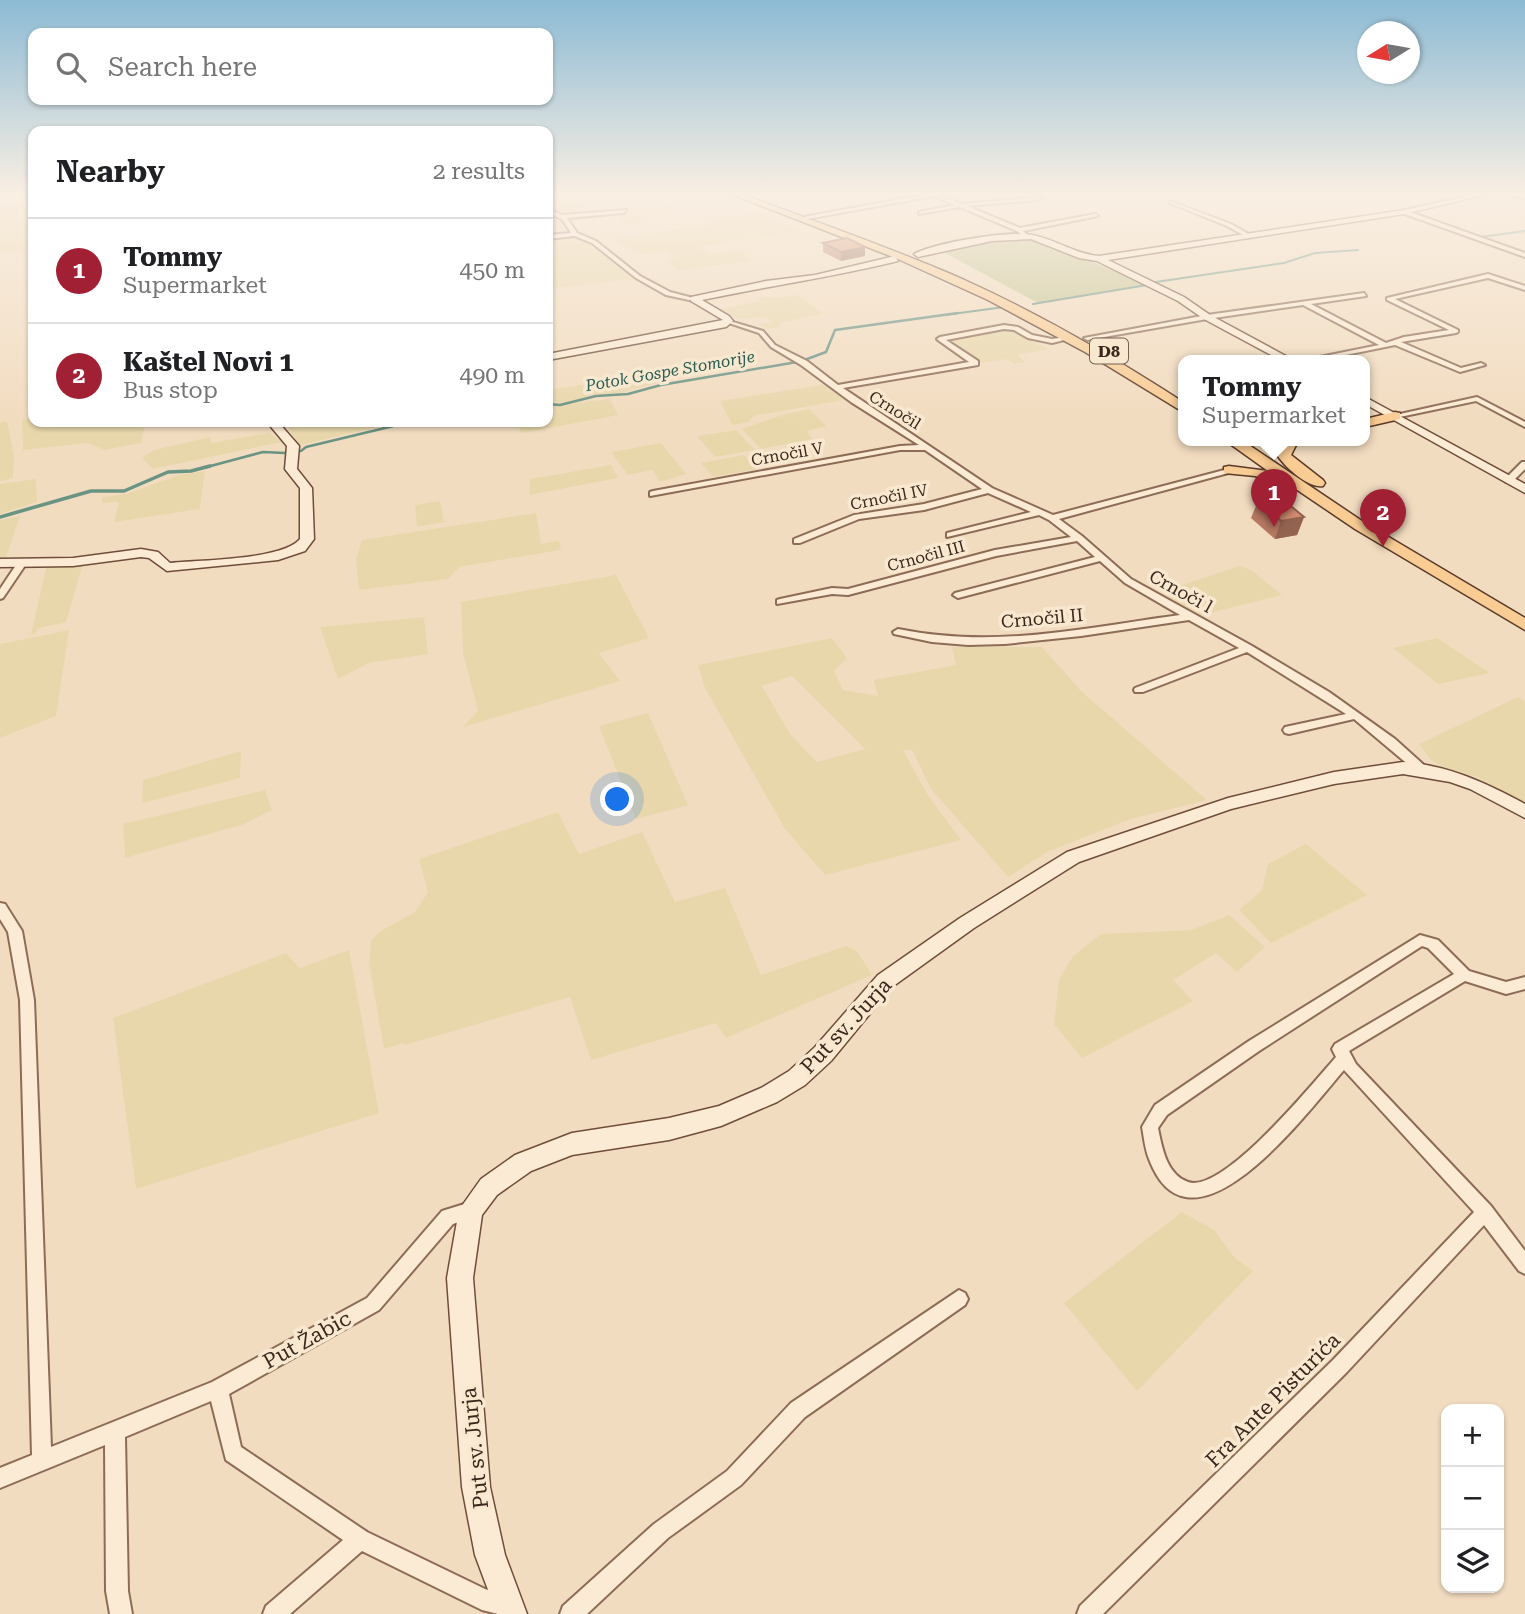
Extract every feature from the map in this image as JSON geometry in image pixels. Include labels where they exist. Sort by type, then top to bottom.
[{"type":"main road","name":"D8","points":[[929,269],[1021,311],[1070,337],[1178,405]]},
{"type":"main road","name":"D8","points":[[945,269],[1087,338],[1178,394]]},
{"type":"main road","points":[[1370,423],[1395,416]]},
{"type":"main road","points":[[1229,470],[1241,459],[1239,452],[1231,446]]},
{"type":"main road","points":[[1241,446],[1525,613]]},
{"type":"main road","points":[[1257,446],[1320,494],[1469,594],[1525,625]]},
{"type":"main road","points":[[1289,446],[1283,453],[1285,457],[1318,481],[1320,494]]},
{"type":"main road","points":[[1229,470],[1257,472],[1275,477],[1301,494],[1320,494]]},
{"type":"street","points":[[628,269],[668,294],[694,299],[728,321]]},
{"type":"street","points":[[694,299],[852,269]]},
{"type":"street","points":[[1117,269],[1181,299],[1207,317],[1279,355]]},
{"type":"street","points":[[1336,355],[1396,344],[1404,339],[1457,331],[1389,299],[1488,276],[1525,288]]},
{"type":"street","points":[[1087,338],[1207,317],[1364,295]]},
{"type":"street","points":[[1303,303],[1386,346]]},
{"type":"street","points":[[553,355],[712,327],[728,321]]},
{"type":"street","name":"Crnočil","points":[[728,321],[761,332],[773,346],[804,363],[989,490],[1052,519]]},
{"type":"street","points":[[838,387],[975,363],[940,339],[1004,327],[1016,328],[1031,337],[1052,341],[1070,337]]},
{"type":"street","points":[[1396,344],[1460,370],[1480,365]]},
{"type":"street","points":[[1395,416],[1477,399],[1525,425]]},
{"type":"street","points":[[1370,403],[1525,489]]},
{"type":"street","points":[[0,563],[73,562],[141,553],[153,555],[167,567],[278,556],[300,548],[307,539],[306,488],[291,469],[293,446],[276,427]]},
{"type":"street","name":"Crnočil V","points":[[653,494],[900,448],[927,447]]},
{"type":"street","points":[[1509,480],[1525,464]]},
{"type":"street","points":[[1052,519],[1229,470]]},
{"type":"street","name":"Crnočil IV","points":[[797,541],[857,517],[925,507],[989,490]]},
{"type":"street","points":[[950,535],[1038,513]]},
{"type":"street","name":"Crnoči l","points":[[1052,519],[1079,538],[1128,581],[1292,673],[1396,746],[1421,769]]},
{"type":"street","name":"Crnočil III","points":[[780,602],[832,591],[848,592],[995,553],[1079,538]]},
{"type":"street","points":[[958,595],[1101,558]]},
{"type":"street","points":[[0,596],[21,564]]},
{"type":"street","name":"Crnočil II","points":[[898,632],[925,640],[995,640],[1078,634],[1126,624],[1191,617]]},
{"type":"street","points":[[1139,690],[1248,648]]},
{"type":"street","points":[[1289,730],[1353,716]]},
{"type":"street","name":"Put sv. Jurja","points":[[510,1610],[490,1555],[476,1487],[460,1278],[471,1210],[489,1187],[532,1159],[572,1144],[668,1129],[721,1116],[769,1095],[797,1078],[823,1054],[885,981],[967,923],[1073,857],[1240,802],[1334,778],[1402,768],[1421,769],[1476,785],[1525,812]]},
{"type":"street","points":[[0,908],[15,931],[27,1000],[42,1461]]},
{"type":"street","points":[[1345,1058],[1242,1170],[1212,1187],[1194,1192],[1174,1183],[1158,1161],[1150,1127],[1161,1110],[1254,1046],[1420,940],[1433,944],[1464,975],[1506,988],[1525,983]]},
{"type":"street","points":[[1464,975],[1340,1049],[1351,1069],[1485,1212],[1525,1265]]},
{"type":"street","name":"Put Žabic","points":[[0,1478],[218,1389],[373,1304],[447,1217],[471,1210]]},
{"type":"street","name":"Fra Ante Pisturića","points":[[1088,1614],[1251,1456],[1423,1281],[1485,1212]]},
{"type":"street","points":[[571,1614],[661,1531],[734,1478],[798,1410],[958,1299]]},
{"type":"street","points":[[218,1389],[233,1453],[360,1539],[482,1600],[510,1610]]},
{"type":"street","points":[[115,1431],[117,1591],[121,1614]]},
{"type":"street","points":[[274,1614],[360,1539]]},
{"type":"shaded area","points":[[553,269],[625,269],[636,279],[553,288]]},
{"type":"shaded area","points":[[975,269],[1110,269],[1149,285],[1038,303]]},
{"type":"shaded area","points":[[798,295],[823,314],[782,322],[779,327],[767,329],[757,324],[771,322],[766,317],[740,319],[721,309],[761,301],[757,297],[780,298]]},
{"type":"shaded area","points":[[1013,329],[1025,335],[1024,338],[1049,349],[1017,355],[1026,362],[1015,364],[1007,359],[982,363],[945,340]]},
{"type":"shaded area","points":[[655,374],[660,382],[620,393],[592,395],[565,403],[553,402],[553,389]]},
{"type":"shaded area","points":[[828,384],[849,399],[753,416],[748,422],[732,425],[720,401]]},
{"type":"shaded area","points":[[610,399],[618,415],[521,433],[519,427],[553,427],[553,405]]},
{"type":"shaded area","points":[[810,409],[826,426],[807,431],[812,439],[761,449],[742,429],[785,414]]},
{"type":"shaded area","points":[[28,419],[28,427],[143,427],[144,430],[141,443],[105,450],[88,443],[23,450],[22,420]]},
{"type":"shaded area","points":[[7,421],[14,456],[13,478],[0,481],[0,423]]},
{"type":"shaded area","points":[[287,427],[378,427],[300,445]]},
{"type":"shaded area","points":[[736,430],[755,450],[715,457],[697,436]]},
{"type":"shaded area","points":[[269,433],[282,442],[153,469],[142,458],[154,450],[210,437],[211,443]]},
{"type":"shaded area","points":[[661,443],[686,474],[660,482],[653,470],[628,475],[611,452]]},
{"type":"shaded area","points":[[744,455],[757,469],[713,477],[701,463]]},
{"type":"shaded area","points":[[611,465],[618,478],[529,495],[530,479]]},
{"type":"shaded area","points":[[205,471],[200,509],[114,522],[119,502],[101,503],[103,497],[126,494],[179,475]]},
{"type":"shaded area","points":[[36,479],[37,502],[0,514],[0,484]]},
{"type":"shaded area","points":[[440,501],[444,522],[417,527],[415,505]]},
{"type":"shaded area","points":[[536,513],[541,544],[559,541],[561,550],[459,567],[448,579],[359,590],[356,559],[362,540]]},
{"type":"shaded area","points":[[20,516],[6,557],[0,558],[0,520]]},
{"type":"shaded area","points":[[83,563],[66,622],[39,628],[31,635],[46,568]]},
{"type":"shaded area","points":[[1239,566],[1251,570],[1282,595],[1201,615],[1168,597],[1173,588]]},
{"type":"shaded area","points":[[616,575],[649,638],[599,653],[620,681],[463,727],[478,711],[463,653],[461,602]]},
{"type":"shaded area","points":[[424,617],[428,654],[369,663],[338,679],[320,627]]},
{"type":"shaded area","points":[[69,630],[56,716],[0,738],[0,644]]},
{"type":"shaded area","points":[[832,638],[847,658],[834,671],[843,690],[878,696],[874,680],[956,665],[952,647],[1042,647],[1081,691],[1207,800],[1131,819],[1049,851],[1008,877],[931,789],[912,750],[903,750],[928,795],[961,840],[825,875],[785,829],[705,688],[698,665]],"holes":[[[792,676],[865,749],[817,762],[790,734],[762,686]]]},
{"type":"shaded area","points":[[1437,638],[1490,673],[1438,684],[1393,648]]},
{"type":"shaded area","points":[[1518,697],[1525,701],[1525,804],[1477,777],[1445,769],[1430,759],[1419,744]]},
{"type":"shaded area","points":[[648,713],[688,805],[636,819],[599,726]]},
{"type":"shaded area","points":[[241,751],[240,778],[142,803],[143,780]]},
{"type":"shaded area","points":[[265,790],[272,810],[244,824],[125,858],[123,824]]},
{"type":"shaded area","points":[[558,812],[579,854],[642,832],[675,902],[725,888],[761,975],[846,946],[857,951],[872,975],[726,1038],[716,1023],[591,1060],[570,997],[384,1049],[369,963],[371,941],[379,932],[415,912],[428,892],[419,859]]},
{"type":"shaded area","points":[[1306,844],[1367,895],[1271,943],[1239,910],[1262,890],[1268,864]]},
{"type":"shaded area","points":[[1229,915],[1265,947],[1237,972],[1216,953],[1173,980],[1193,1001],[1082,1058],[1054,1024],[1059,980],[1073,956],[1101,934],[1191,930]]},
{"type":"shaded area","points":[[349,950],[379,1113],[136,1189],[113,1018],[286,953],[300,968]]},
{"type":"shaded area","points":[[1182,1212],[1214,1230],[1235,1258],[1253,1271],[1137,1391],[1064,1303]]},
{"type":"building","points":[[1280,497],[1304,517],[1281,521],[1258,501]]},
{"type":"waterway","name":"Potok Gospe Stomorije","points":[[1156,282],[1241,269]]},
{"type":"waterway","name":"Potok Gospe Stomorije","points":[[1033,304],[1147,285]]},
{"type":"waterway","name":"Potok Gospe Stomorije","points":[[945,315],[1004,307]]},
{"type":"waterway","name":"Potok Gospe Stomorije","points":[[807,359],[826,352],[835,330],[958,313]]},
{"type":"waterway","name":"Potok Gospe Stomorije","points":[[553,404],[596,396],[628,394],[661,385],[797,362]]},
{"type":"waterway","name":"Potok Gospe Stomorije","points":[[301,451],[306,447],[389,427]]},
{"type":"waterway","name":"Potok Gospe Stomorije","points":[[203,468],[263,452],[285,453]]},
{"type":"waterway","name":"Potok Gospe Stomorije","points":[[0,517],[91,491],[124,491],[168,472],[191,471],[210,466]]},
{"type":"place","name":"Tommy","points":[[1274,527]]},
{"type":"place","name":"Kaštel Novi 1","points":[[1383,547]]}]
